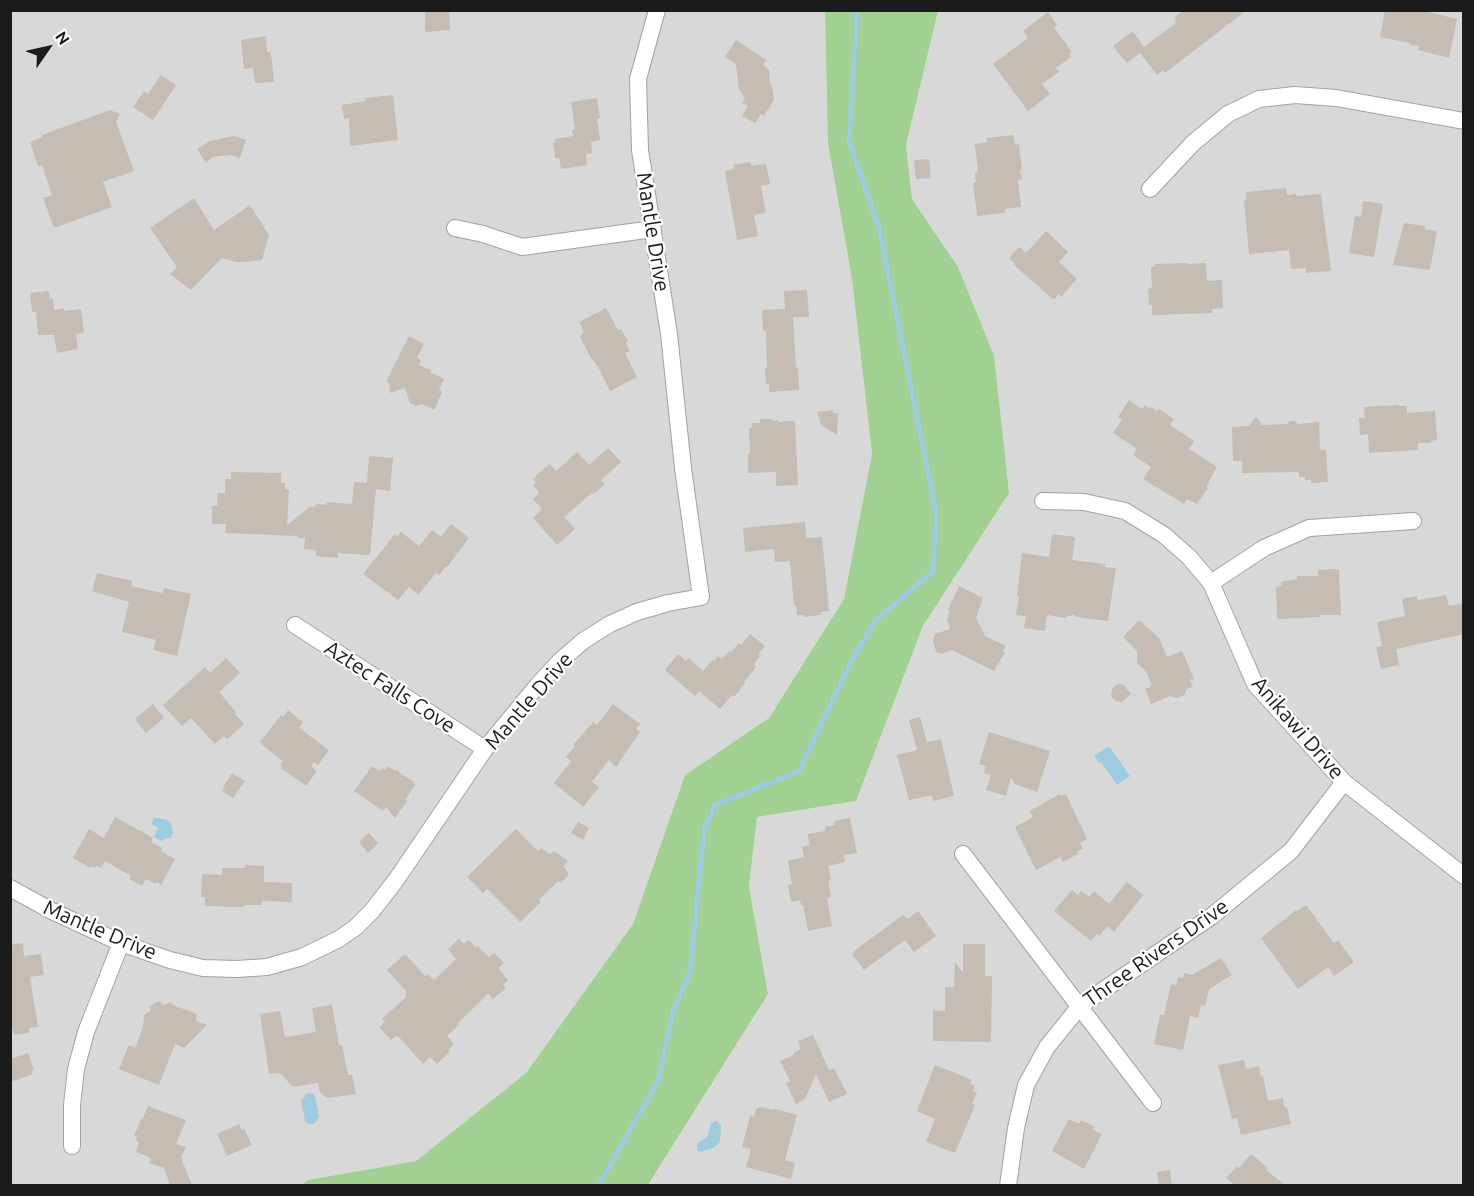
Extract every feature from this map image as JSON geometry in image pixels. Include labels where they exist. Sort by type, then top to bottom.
[{"type":"street","name":"Mantle Drive","points":[[10,888],[52,911],[121,943],[170,960],[203,968],[267,967],[302,957],[339,939],[356,927],[385,895],[485,749],[560,661],[584,641],[610,624],[637,612],[701,597],[683,468],[669,334],[640,150],[638,79],[657,10]]},
{"type":"street","points":[[1150,189],[1193,143],[1228,114],[1259,99],[1295,95],[1336,98],[1464,121]]},
{"type":"street","points":[[455,228],[483,234],[522,247],[653,229]]},
{"type":"street","name":"Anikawi Drive","points":[[1043,501],[1084,502],[1125,511],[1164,535],[1189,557],[1211,582],[1255,684],[1344,783],[1464,876]]},
{"type":"street","points":[[1211,582],[1264,548],[1309,528],[1413,521]]},
{"type":"street","name":"Aztec Falls Cove","points":[[295,626],[485,749]]},
{"type":"street","name":"Three Rivers Drive","points":[[1008,1185],[1016,1128],[1026,1085],[1047,1047],[1080,1006],[1212,916],[1290,851],[1344,783]]},
{"type":"street","points":[[963,854],[1153,1103]]},
{"type":"street","points":[[72,1146],[72,1105],[76,1069],[86,1032],[121,943]]},
{"type":"shaded area","points":[[10,11],[825,11],[828,144],[852,279],[872,454],[844,599],[769,718],[685,775],[633,924],[526,1073],[416,1161],[309,1180],[302,1185],[11,1185]]},
{"type":"shaded area","points":[[938,11],[1463,11],[1463,1185],[648,1186],[768,994],[749,886],[757,817],[856,801],[923,626],[1009,493],[958,267],[912,199],[906,145]]},
{"type":"green space","points":[[825,11],[938,11],[906,145],[912,199],[958,267],[994,356],[1009,493],[923,626],[856,801],[757,817],[749,886],[768,994],[648,1185],[302,1185],[308,1180],[416,1161],[526,1073],[633,924],[685,775],[769,718],[844,599],[872,454],[852,279],[828,144]]},
{"type":"water","points":[[1109,746],[1130,776],[1117,785],[1094,756]]},
{"type":"water","points":[[154,818],[166,819],[171,823],[173,832],[171,838],[165,838],[162,841],[154,837],[158,828],[151,824]]},
{"type":"water","points":[[313,1093],[319,1117],[314,1124],[308,1124],[305,1121],[301,1100],[305,1094]]},
{"type":"water","points":[[717,1121],[721,1126],[720,1142],[713,1148],[699,1152],[697,1144],[708,1136],[711,1123]]},
{"type":"building","points":[[425,10],[449,10],[450,30],[425,32]]},
{"type":"building","points":[[1184,10],[1247,10],[1165,73],[1163,70],[1157,75],[1140,53],[1127,63],[1113,46],[1133,31],[1144,47],[1176,23],[1175,17]]},
{"type":"building","points":[[1385,10],[1420,10],[1457,19],[1449,58],[1418,50],[1419,46],[1410,45],[1410,43],[1380,37]]},
{"type":"building","points":[[1048,12],[1057,25],[1054,28],[1072,52],[1069,54],[1071,57],[1056,68],[1059,72],[1042,84],[1050,94],[1028,111],[993,64],[1028,38],[1023,31]]},
{"type":"building","points":[[266,36],[274,82],[255,83],[253,68],[244,69],[241,40]]},
{"type":"building","points":[[736,40],[766,60],[763,65],[769,70],[774,100],[764,116],[761,114],[755,123],[742,116],[748,106],[742,103],[745,99],[739,89],[736,64],[725,57]]},
{"type":"building","points":[[161,75],[176,85],[153,120],[133,107],[144,91],[148,94]]},
{"type":"building","points":[[393,95],[398,140],[350,146],[349,118],[344,119],[342,105],[365,101],[365,98]]},
{"type":"building","points":[[597,98],[600,140],[591,142],[592,153],[586,154],[587,165],[561,169],[559,158],[555,158],[553,143],[555,139],[573,136],[572,130],[575,129],[571,102]]},
{"type":"building","points":[[110,110],[120,114],[116,122],[134,171],[103,182],[112,207],[54,228],[43,198],[52,195],[42,165],[38,166],[30,142],[42,135]]},
{"type":"building","points":[[1013,135],[1015,145],[1019,144],[1022,169],[1020,170],[1022,179],[1018,180],[1021,207],[1005,209],[1005,213],[977,216],[973,183],[976,182],[975,174],[978,170],[975,144],[987,142],[987,138]]},
{"type":"building","points":[[234,136],[246,140],[240,158],[231,155],[213,157],[206,163],[197,149],[210,141]]},
{"type":"building","points":[[929,159],[931,178],[916,179],[914,160]]},
{"type":"building","points":[[750,162],[751,166],[766,164],[770,184],[761,186],[766,213],[754,215],[758,236],[737,240],[725,171],[734,169],[733,165]]},
{"type":"building","points":[[1286,188],[1287,195],[1321,194],[1331,271],[1306,273],[1306,268],[1291,269],[1289,250],[1249,254],[1244,200],[1247,199],[1246,192]]},
{"type":"building","points":[[194,198],[214,230],[250,205],[269,235],[262,260],[236,262],[222,258],[191,290],[170,274],[177,267],[150,228]]},
{"type":"building","points":[[1363,201],[1383,204],[1374,257],[1349,253],[1355,216],[1361,217]]},
{"type":"building","points":[[1404,223],[1425,226],[1425,229],[1437,231],[1430,270],[1393,265]]},
{"type":"building","points":[[1046,231],[1068,252],[1059,262],[1077,279],[1061,297],[1059,294],[1054,300],[1009,258],[1019,247],[1026,253]]},
{"type":"building","points":[[1206,263],[1207,281],[1222,280],[1223,308],[1212,309],[1213,313],[1152,315],[1148,289],[1152,288],[1151,267],[1155,267],[1154,264]]},
{"type":"building","points":[[807,290],[809,317],[793,317],[799,390],[769,392],[769,384],[766,384],[766,331],[763,331],[762,310],[785,309],[784,291]]},
{"type":"building","points":[[49,291],[50,299],[53,299],[54,310],[81,309],[84,333],[76,334],[78,349],[57,353],[54,335],[38,335],[36,312],[32,312],[30,293]]},
{"type":"building","points":[[606,308],[618,330],[621,329],[628,341],[626,343],[630,351],[625,353],[637,377],[610,391],[580,337],[584,331],[579,322]]},
{"type":"building","points":[[409,336],[424,344],[417,358],[421,360],[419,365],[444,379],[439,390],[442,392],[434,410],[422,404],[416,406],[410,403],[405,388],[390,393],[389,383],[386,382]]},
{"type":"building","points":[[1129,400],[1142,409],[1145,405],[1157,411],[1159,409],[1174,419],[1170,425],[1194,441],[1189,449],[1217,467],[1206,487],[1208,488],[1197,504],[1187,499],[1184,504],[1143,479],[1151,467],[1133,455],[1137,449],[1113,433],[1122,420],[1118,417]]},
{"type":"building","points":[[1407,406],[1407,413],[1435,411],[1437,440],[1431,443],[1418,443],[1418,450],[1369,453],[1368,434],[1360,435],[1359,418],[1365,418],[1364,407]]},
{"type":"building","points":[[833,410],[833,413],[838,413],[837,435],[821,425],[817,412]]},
{"type":"building","points":[[1256,417],[1262,425],[1287,424],[1290,421],[1298,424],[1319,422],[1320,450],[1326,450],[1328,482],[1311,483],[1311,480],[1305,480],[1305,477],[1299,477],[1299,472],[1242,473],[1242,461],[1233,461],[1232,427],[1249,426]]},
{"type":"building","points":[[760,419],[778,420],[778,422],[795,421],[798,485],[776,486],[776,472],[748,473],[749,428],[752,428],[752,423],[760,423]]},
{"type":"building","points":[[608,448],[621,462],[601,480],[605,484],[564,517],[575,529],[557,545],[533,518],[542,509],[533,499],[539,493],[533,485],[536,482],[533,479],[550,464],[556,471],[577,452],[589,465]]},
{"type":"building","points":[[369,456],[393,458],[390,491],[376,489],[370,555],[338,553],[338,558],[316,556],[316,550],[304,549],[305,538],[225,533],[226,524],[212,524],[212,506],[217,506],[218,493],[225,493],[225,479],[231,479],[231,472],[281,473],[281,483],[285,483],[285,489],[289,490],[287,525],[317,504],[327,505],[327,502],[352,504],[354,482],[367,483]]},
{"type":"building","points":[[805,522],[806,538],[822,537],[829,611],[821,612],[821,615],[804,617],[804,615],[797,615],[796,605],[794,605],[790,561],[775,562],[774,549],[745,552],[743,528]]},
{"type":"building","points":[[451,524],[469,538],[447,567],[439,575],[436,573],[418,595],[409,587],[398,600],[363,574],[395,534],[398,536],[401,532],[419,546],[432,530],[441,537]]},
{"type":"building","points":[[1052,534],[1075,537],[1072,560],[1105,564],[1105,567],[1116,568],[1108,621],[1077,617],[1073,614],[1066,618],[1047,615],[1045,631],[1024,628],[1026,616],[1016,615],[1022,553],[1049,557]]},
{"type":"building","points":[[1318,570],[1339,570],[1341,615],[1277,619],[1276,587],[1281,586],[1281,582],[1297,579],[1297,576],[1318,576]]},
{"type":"building","points":[[97,573],[132,581],[131,586],[163,593],[164,588],[191,594],[177,656],[153,650],[156,640],[122,632],[129,602],[92,591]]},
{"type":"building","points":[[959,586],[983,598],[976,618],[985,636],[1006,646],[994,671],[952,650],[941,654],[936,652],[933,641],[935,634],[950,629],[947,619],[950,611],[948,610]]},
{"type":"building","points":[[1446,595],[1449,606],[1464,603],[1464,634],[1396,649],[1399,665],[1381,669],[1376,647],[1382,646],[1377,622],[1405,616],[1402,599],[1417,596],[1418,600]]},
{"type":"building","points":[[1139,620],[1159,638],[1167,657],[1182,651],[1194,679],[1190,680],[1193,687],[1187,689],[1184,695],[1176,698],[1170,696],[1151,704],[1145,688],[1150,688],[1149,686],[1152,685],[1145,670],[1137,662],[1137,651],[1123,637]]},
{"type":"building","points":[[750,634],[765,646],[754,664],[756,667],[745,683],[720,709],[699,691],[695,696],[665,670],[678,654],[686,661],[688,658],[703,671],[713,659],[714,661],[718,656],[722,659],[739,643],[741,645]]},
{"type":"building","points":[[226,658],[240,673],[219,692],[244,724],[227,739],[224,736],[215,744],[191,718],[182,726],[163,705],[205,667],[210,673]]},
{"type":"building","points":[[1117,684],[1124,685],[1131,694],[1122,702],[1115,701],[1111,696],[1112,689]]},
{"type":"building","points":[[153,704],[164,718],[146,733],[135,719]]},
{"type":"building","points":[[613,704],[640,724],[636,729],[640,732],[616,767],[609,760],[592,782],[599,787],[583,807],[554,783],[571,761],[566,757],[575,746],[573,745],[593,722],[597,725]]},
{"type":"building","points":[[288,710],[303,722],[299,728],[329,750],[318,765],[314,762],[311,766],[317,771],[306,786],[281,768],[280,764],[283,761],[260,742],[281,715],[283,717]]},
{"type":"building","points":[[920,717],[927,742],[941,739],[954,796],[933,801],[932,795],[909,800],[897,755],[917,750],[909,720]]},
{"type":"building","points":[[989,732],[1050,751],[1037,792],[1015,784],[1011,777],[1006,796],[986,790],[991,775],[984,773],[986,766],[979,764]]},
{"type":"building","points":[[372,766],[380,771],[382,768],[386,770],[388,766],[414,782],[415,785],[405,800],[407,801],[395,818],[386,807],[383,811],[354,791]]},
{"type":"building","points":[[232,773],[245,781],[233,798],[222,791]]},
{"type":"building","points":[[1060,794],[1061,796],[1066,794],[1087,839],[1080,843],[1083,849],[1078,851],[1078,854],[1063,862],[1060,857],[1036,870],[1015,827],[1033,817],[1029,811]]},
{"type":"building","points":[[115,817],[153,838],[151,842],[175,859],[161,885],[146,879],[142,886],[129,879],[131,876],[105,861],[101,868],[91,866],[90,868],[73,858],[89,829],[104,838]]},
{"type":"building","points":[[850,818],[857,853],[844,855],[845,862],[828,866],[831,897],[827,898],[832,926],[808,931],[803,905],[800,900],[791,902],[788,885],[792,884],[788,861],[804,857],[802,847],[809,845],[808,834],[825,831],[825,827],[835,825],[834,821]]},
{"type":"building","points":[[578,822],[589,828],[583,840],[571,833]]},
{"type":"building","points":[[516,829],[538,851],[541,848],[550,854],[554,851],[568,861],[563,866],[569,874],[561,883],[558,881],[539,900],[541,902],[520,922],[487,889],[483,893],[467,877]]},
{"type":"building","points":[[369,833],[378,843],[368,853],[359,842]]},
{"type":"building","points":[[245,865],[264,866],[264,882],[292,883],[292,902],[262,901],[262,905],[244,905],[244,907],[205,906],[205,897],[201,897],[202,874],[222,875],[222,868],[245,868]]},
{"type":"building","points":[[1127,882],[1143,895],[1114,932],[1108,926],[1091,941],[1054,911],[1072,890],[1078,895],[1081,891],[1089,897],[1094,891],[1109,904]]},
{"type":"building","points":[[1306,905],[1334,943],[1338,940],[1354,962],[1334,976],[1328,967],[1298,989],[1261,938],[1296,910]]},
{"type":"building","points":[[918,911],[936,936],[914,952],[905,940],[864,970],[852,954],[854,951],[903,915],[908,919]]},
{"type":"building","points":[[459,939],[464,944],[469,940],[489,957],[494,953],[504,963],[498,968],[508,980],[503,985],[506,988],[493,999],[488,994],[458,1023],[460,1024],[447,1036],[454,1044],[437,1064],[430,1057],[423,1064],[399,1037],[396,1036],[391,1040],[379,1027],[385,1022],[382,1019],[407,996],[405,994],[407,992],[387,970],[405,954],[425,976],[428,974],[434,980],[456,959],[448,949]]},
{"type":"building","points":[[23,943],[24,956],[41,954],[44,975],[30,977],[38,1027],[29,1028],[29,1033],[14,1035],[13,1030],[10,1030],[10,945]]},
{"type":"building","points":[[963,944],[985,944],[985,976],[992,976],[991,1042],[933,1041],[933,1010],[945,1011],[945,987],[954,987],[955,962],[963,973]]},
{"type":"building","points":[[1221,958],[1232,975],[1209,989],[1205,1006],[1201,1005],[1198,1018],[1190,1016],[1183,1050],[1154,1044],[1160,1015],[1164,1015],[1171,984],[1176,985],[1178,977],[1183,978],[1184,973],[1192,975]]},
{"type":"building","points":[[160,1001],[163,1005],[171,1002],[173,1005],[197,1014],[196,1021],[207,1025],[184,1048],[175,1044],[159,1085],[119,1069],[129,1045],[135,1048],[143,1027],[144,1015],[151,1010],[149,1006]]},
{"type":"building","points":[[332,1005],[339,1045],[342,1045],[348,1075],[352,1075],[356,1094],[327,1098],[320,1092],[318,1083],[293,1087],[280,1073],[269,1074],[260,1014],[280,1011],[285,1037],[316,1032],[312,1008]]},
{"type":"building","points":[[813,1035],[829,1070],[834,1068],[847,1094],[829,1102],[816,1074],[805,1099],[796,1104],[786,1083],[790,1081],[780,1061],[801,1049],[798,1041]]},
{"type":"building","points":[[28,1053],[34,1070],[31,1072],[33,1074],[10,1082],[10,1059]]},
{"type":"building","points":[[1244,1060],[1246,1069],[1259,1066],[1268,1101],[1283,1098],[1291,1124],[1241,1135],[1237,1118],[1232,1119],[1218,1065]]},
{"type":"building","points":[[935,1065],[972,1080],[970,1084],[975,1086],[973,1091],[977,1092],[972,1104],[975,1105],[955,1153],[926,1142],[935,1119],[917,1111]]},
{"type":"building","points":[[148,1106],[186,1120],[176,1144],[186,1147],[181,1158],[192,1185],[170,1185],[164,1168],[149,1163],[151,1158],[136,1152],[139,1142],[134,1136]]},
{"type":"building","points":[[761,1107],[797,1115],[785,1160],[795,1163],[791,1179],[746,1167],[751,1149],[742,1147],[750,1116],[754,1117],[756,1109]]},
{"type":"building","points":[[1069,1119],[1079,1124],[1081,1120],[1095,1127],[1093,1130],[1102,1134],[1084,1169],[1052,1151]]},
{"type":"building","points":[[239,1124],[252,1145],[227,1156],[217,1134]]},
{"type":"building","points":[[1251,1154],[1285,1185],[1235,1185],[1226,1178]]},
{"type":"building","points":[[1170,1170],[1172,1185],[1159,1185],[1157,1172]]},
{"type":"waterway","points":[[598,1186],[658,1081],[673,1011],[690,972],[704,830],[715,805],[799,771],[850,664],[875,621],[933,571],[936,512],[879,228],[849,141],[857,10]]}]
